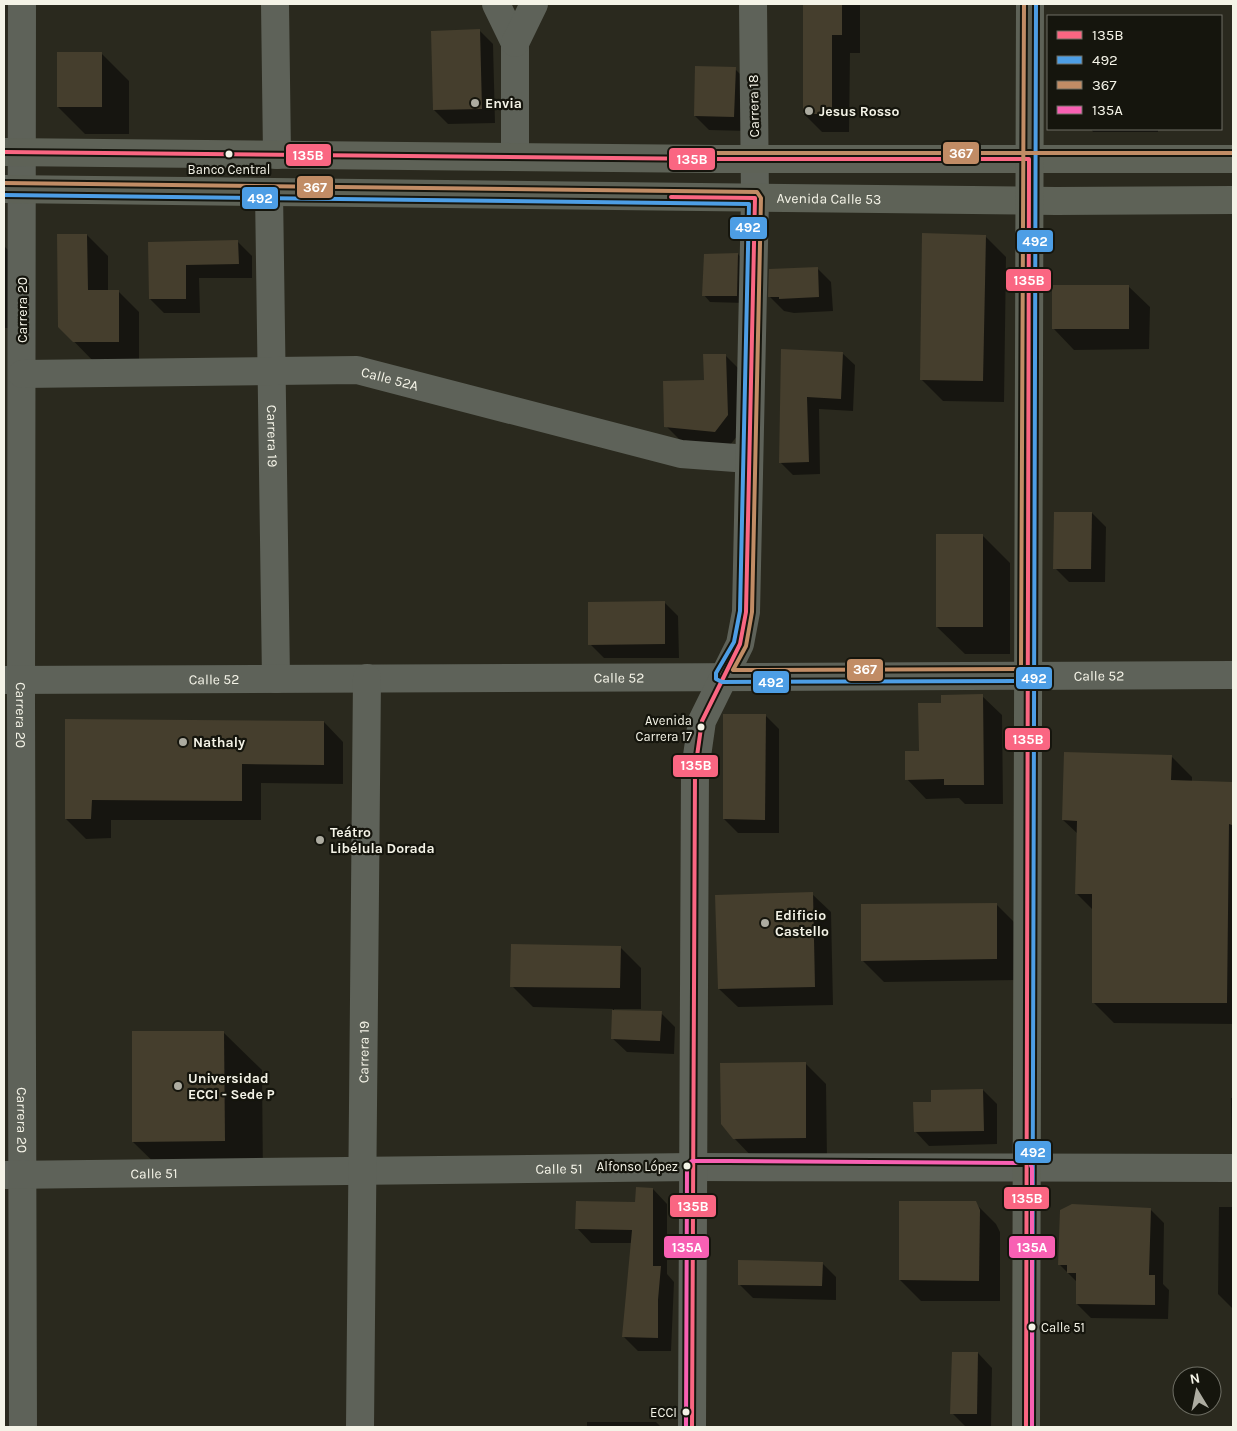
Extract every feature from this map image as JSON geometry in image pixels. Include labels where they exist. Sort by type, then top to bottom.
[{"type":"main road","points":[[1026,1427],[1030,4]]},
{"type":"main road","points":[[13,152],[755,159],[1233,159]]},
{"type":"main road","name":"Avenida Calle 53","points":[[13,189],[1029,201],[1233,200]]},
{"type":"street","name":"Carrera 20","points":[[22,4],[13,152],[22,374],[13,434],[12,680],[13,1175],[23,1427]]},
{"type":"street","points":[[275,4],[277,155]]},
{"type":"street","points":[[496,4],[515,43]]},
{"type":"street","points":[[514,157],[515,43],[534,4]]},
{"type":"street","name":"Carrera 18","points":[[692,1427],[695,770],[702,721],[722,676],[740,644],[746,612],[755,159],[753,4]]},
{"type":"street","name":"Carrera 19","points":[[269,192],[276,679]]},
{"type":"street","name":"Calle 52A","points":[[22,374],[272,372],[342,368],[357,370],[681,454],[749,459]]},
{"type":"street","name":"Calle 52","points":[[12,680],[1027,674],[1233,675]]},
{"type":"street","name":"Carrera 19","points":[[360,1427],[367,678]]},
{"type":"street","name":"Calle 51","points":[[13,1175],[693,1167],[1233,1168]]},
{"type":"street","points":[[1026,1427],[1032,1427]]},
{"type":"building","points":[[803,4],[842,4],[842,35],[832,35],[832,114],[803,114]]},
{"type":"building","points":[[480,29],[482,109],[433,110],[431,31]]},
{"type":"building","points":[[57,52],[102,52],[102,107],[57,107]]},
{"type":"building","points":[[695,66],[736,67],[734,117],[694,116]]},
{"type":"building","points":[[922,233],[986,235],[983,381],[920,380]]},
{"type":"building","points":[[57,234],[87,234],[88,290],[119,290],[119,342],[73,342],[58,327]]},
{"type":"building","points":[[238,240],[239,264],[186,265],[186,299],[149,299],[148,242]]},
{"type":"building","points":[[738,253],[737,296],[702,296],[704,254]]},
{"type":"building","points":[[818,267],[819,297],[779,299],[779,297],[768,297],[769,269]]},
{"type":"building","points":[[1052,285],[1129,285],[1129,329],[1052,329]]},
{"type":"building","points":[[781,349],[843,352],[841,399],[807,397],[809,462],[779,463]]},
{"type":"building","points":[[703,354],[726,354],[728,415],[715,432],[664,427],[663,381],[704,380]]},
{"type":"building","points":[[1054,512],[1092,512],[1091,569],[1053,569]]},
{"type":"building","points":[[936,534],[983,534],[983,627],[936,627]]},
{"type":"building","points":[[665,601],[665,644],[588,645],[588,602]]},
{"type":"building","points":[[983,694],[984,785],[944,785],[944,779],[905,780],[905,751],[919,751],[918,703],[941,703],[941,695]]},
{"type":"building","points":[[723,714],[766,714],[765,820],[723,819]]},
{"type":"building","points":[[65,719],[324,721],[324,765],[242,764],[242,801],[92,800],[91,819],[65,819]]},
{"type":"building","points":[[1064,752],[1172,755],[1171,780],[1233,782],[1232,825],[1229,824],[1227,1003],[1092,1003],[1092,894],[1075,894],[1077,821],[1062,820]]},
{"type":"building","name":"Edificio Castello","points":[[813,892],[815,987],[718,989],[715,895]]},
{"type":"building","points":[[997,903],[997,959],[861,961],[861,904]]},
{"type":"building","points":[[511,944],[621,946],[620,988],[510,987]]},
{"type":"building","points":[[612,1010],[662,1011],[660,1041],[611,1039]]},
{"type":"building","name":"Universidad ECCI - Sede P","points":[[132,1031],[224,1031],[225,1141],[132,1142]]},
{"type":"building","points":[[806,1062],[806,1138],[733,1139],[721,1124],[720,1063]]},
{"type":"building","points":[[983,1089],[984,1131],[914,1132],[913,1102],[931,1102],[931,1090]]},
{"type":"building","points":[[636,1187],[653,1188],[653,1266],[661,1266],[658,1300],[658,1338],[622,1337],[632,1230],[575,1229],[576,1201],[635,1202]]},
{"type":"building","points":[[899,1201],[976,1201],[980,1210],[979,1281],[899,1280]]},
{"type":"building","points":[[1072,1204],[1151,1208],[1149,1275],[1155,1275],[1155,1305],[1076,1304],[1076,1273],[1067,1273],[1067,1265],[1058,1265],[1060,1210]]},
{"type":"building","points":[[738,1260],[823,1262],[822,1286],[738,1285]]},
{"type":"building","points":[[952,1352],[978,1352],[977,1414],[950,1414]]},
{"type":"transit line","name":"367","points":[[4,183],[757,192],[761,198],[752,612],[746,646],[733,670],[1021,669],[1024,4]]},
{"type":"transit line","name":"492","points":[[1032,1427],[1036,4]]},
{"type":"transit line","name":"135B","points":[[4,152],[718,159],[1029,159],[1026,1427]]},
{"type":"transit line","name":"367","points":[[689,153],[1233,153]]},
{"type":"transit line","name":"492","points":[[4,195],[749,204],[740,611],[734,642],[716,673],[716,679],[722,682],[1027,681]]},
{"type":"transit line","name":"135B","points":[[671,197],[755,198],[746,612],[740,644],[702,721],[695,770],[692,1427]]},
{"type":"transit line","name":"135A","points":[[686,1427],[687,1166],[692,1161],[1030,1163],[1032,1168],[1032,1427]]},
{"type":"place","name":"Envia","points":[[475,103]]},
{"type":"place","name":"Jesus Rosso","points":[[809,111]]},
{"type":"place","name":"Banco Central","points":[[229,154]]},
{"type":"place","name":"Avenida Carrera 17","points":[[701,727]]},
{"type":"place","name":"Nathaly","points":[[183,742]]},
{"type":"place","name":"Teátro Libélula Dorada","points":[[320,840]]},
{"type":"place","name":"Edificio Castello","points":[[765,923]]},
{"type":"place","name":"Universidad ECCI - Sede P","points":[[178,1086]]},
{"type":"place","name":"Alfonso López","points":[[687,1166]]},
{"type":"place","name":"Calle 51","points":[[1032,1327]]},
{"type":"place","name":"ECCI","points":[[686,1412]]}]
